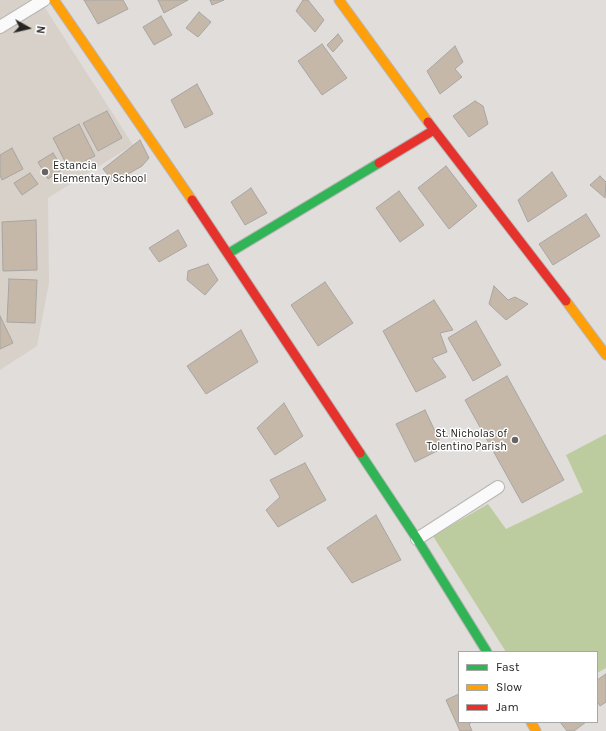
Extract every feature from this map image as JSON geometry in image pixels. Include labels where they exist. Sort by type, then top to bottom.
[{"type":"street","points":[[54,0],[229,253],[417,539],[486,651]]},
{"type":"street","points":[[339,0],[434,130],[606,355]]},
{"type":"street","points":[[229,253],[434,130]]},
{"type":"lane","points":[[0,27],[44,0]]},
{"type":"lane","points":[[417,539],[498,487]]},
{"type":"shaded area","name":"Estancia Elementary School","points":[[0,0],[40,0],[133,145],[48,198],[49,283],[37,346],[0,370]]},
{"type":"green space","points":[[606,434],[606,668],[598,672],[598,651],[505,651],[433,536],[488,504],[506,529],[583,492],[566,455]]},
{"type":"building","points":[[84,0],[123,0],[128,9],[98,24]]},
{"type":"building","points":[[158,0],[188,0],[164,13]]},
{"type":"building","points":[[210,0],[224,0],[212,5]]},
{"type":"building","points":[[303,0],[308,0],[324,20],[315,32],[296,11]]},
{"type":"building","points":[[199,12],[211,22],[198,37],[186,28]]},
{"type":"building","points":[[161,16],[172,35],[154,45],[143,27]]},
{"type":"building","points":[[338,34],[343,41],[333,52],[327,45]]},
{"type":"building","points":[[322,44],[347,78],[322,95],[298,61]]},
{"type":"building","points":[[455,46],[463,62],[455,69],[462,77],[440,94],[427,71]]},
{"type":"building","points":[[197,84],[213,114],[185,128],[171,100]]},
{"type":"building","points":[[475,101],[483,106],[488,124],[469,137],[453,116]]},
{"type":"building","points":[[107,111],[122,138],[98,151],[83,123]]},
{"type":"building","points":[[79,124],[95,156],[69,169],[53,138]]},
{"type":"building","points":[[140,140],[149,158],[142,166],[114,182],[103,169]]},
{"type":"building","points":[[12,148],[23,169],[2,180],[0,175],[0,155]]},
{"type":"building","points":[[53,153],[63,169],[48,179],[38,162]]},
{"type":"building","points":[[446,166],[477,206],[449,229],[418,188]]},
{"type":"building","points":[[552,172],[567,196],[528,222],[518,200]]},
{"type":"building","points":[[30,173],[38,184],[22,195],[14,183]]},
{"type":"building","points":[[600,176],[606,182],[605,198],[590,185]]},
{"type":"building","points":[[251,188],[267,213],[245,225],[231,202]]},
{"type":"building","points":[[399,191],[424,225],[400,242],[376,208]]},
{"type":"building","points":[[586,214],[600,236],[553,265],[539,244]]},
{"type":"building","points":[[36,220],[37,270],[3,271],[2,222]]},
{"type":"building","points":[[178,230],[187,246],[159,262],[149,248]]},
{"type":"building","points":[[208,264],[218,280],[205,295],[187,280],[188,271]]},
{"type":"building","points":[[9,279],[37,280],[35,323],[7,322]]},
{"type":"building","points":[[325,282],[353,323],[318,346],[291,305]]},
{"type":"building","points":[[494,286],[508,300],[515,297],[528,304],[506,320],[489,304]]},
{"type":"building","points":[[434,300],[453,330],[440,333],[447,352],[432,358],[446,377],[416,392],[383,331]]},
{"type":"building","points":[[0,316],[13,343],[0,349]]},
{"type":"building","points":[[476,321],[501,365],[473,381],[448,338]]},
{"type":"building","points":[[241,330],[258,362],[206,394],[187,366]]},
{"type":"building","name":"St. Nicholas of Tolentino Parish","points":[[507,376],[564,480],[522,503],[465,400]]},
{"type":"building","points":[[284,403],[303,436],[275,455],[257,428]]},
{"type":"building","points":[[425,410],[443,448],[415,462],[396,424]]},
{"type":"building","points":[[305,463],[326,500],[278,527],[266,510],[280,497],[270,480]]},
{"type":"building","points":[[376,515],[401,560],[352,583],[327,548]]},
{"type":"building","points":[[606,674],[606,702],[600,706],[598,703],[598,679]]},
{"type":"building","points":[[458,694],[458,723],[470,723],[469,724],[472,731],[460,731],[446,700]]},
{"type":"building","points":[[561,723],[585,723],[574,731],[567,731]]},
{"type":"traffic: fast","points":[[229,253],[379,163]]},
{"type":"traffic: fast","points":[[360,453],[417,539],[486,651]]},
{"type":"traffic: slow","points":[[54,0],[192,200]]},
{"type":"traffic: slow","points":[[339,0],[428,122]]},
{"type":"traffic: slow","points":[[566,301],[606,355]]},
{"type":"traffic: slow","points":[[532,723],[536,731]]},
{"type":"traffic: jam","points":[[428,122],[566,301]]},
{"type":"traffic: jam","points":[[379,163],[434,130]]},
{"type":"traffic: jam","points":[[192,200],[360,453]]},
{"type":"place","name":"Estancia Elementary School","points":[[45,172]]},
{"type":"place","name":"St. Nicholas of Tolentino Parish","points":[[515,440]]}]
